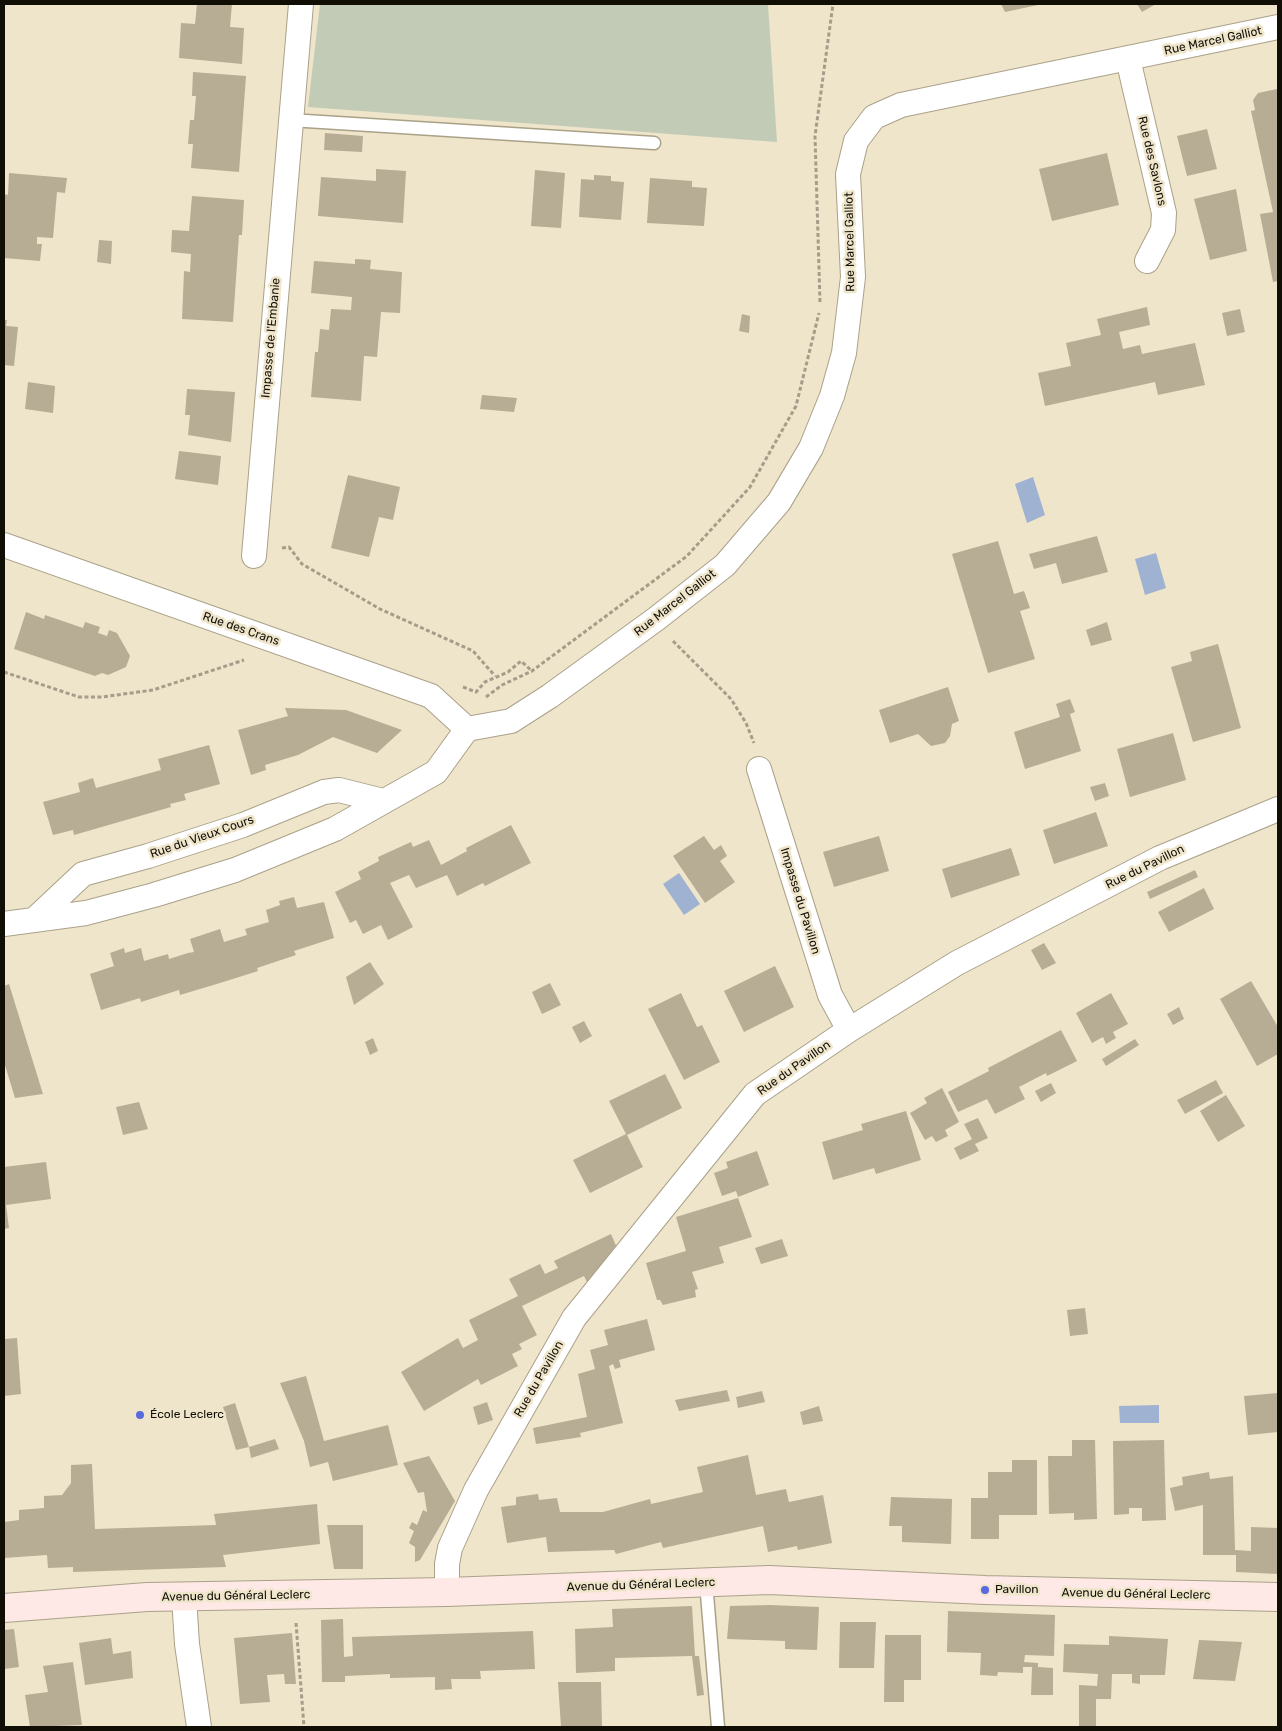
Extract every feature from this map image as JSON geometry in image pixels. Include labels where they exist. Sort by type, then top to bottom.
[{"type":"main road","name":"Avenue du Général Leclerc","points":[[4,1608],[127,1599],[447,1592],[769,1580],[985,1590],[1278,1597]]},
{"type":"street","name":"Impasse de l'Embanie","points":[[254,556],[301,4]]},
{"type":"street","name":"Rue Marcel Galliot","points":[[467,729],[511,721],[550,696],[656,619],[725,564],[779,502],[811,448],[832,396],[844,352],[852,277],[848,174],[856,141],[874,117],[901,105],[1278,27]]},
{"type":"street","name":"Rue des Savlons","points":[[1128,59],[1164,213],[1163,230],[1147,261]]},
{"type":"street","name":"Rue des Crans","points":[[4,545],[431,696],[467,729]]},
{"type":"street","points":[[4,924],[86,914],[235,870],[335,829],[436,772],[467,729]]},
{"type":"street","name":"Impasse du Pavillon","points":[[759,769],[830,995],[848,1030]]},
{"type":"street","name":"Rue du Vieux Cours","points":[[34,920],[83,874],[148,856],[243,825],[324,792],[339,790],[384,802]]},
{"type":"street","name":"Rue du Pavillon","points":[[447,1592],[447,1564],[450,1548],[476,1490],[574,1318],[755,1094],[848,1030],[957,963],[1160,858],[1278,809]]},
{"type":"street","points":[[184,1597],[187,1644],[198,1727]]},
{"type":"lane","points":[[290,120],[654,143]]},
{"type":"lane","points":[[706,1582],[718,1727]]},
{"type":"path","points":[[532,671],[687,556],[750,487],[796,406],[820,307],[815,136],[833,4]]},
{"type":"path","points":[[289,546],[302,564],[316,571],[329,581],[380,609],[473,652],[495,676]]},
{"type":"path","points":[[656,619],[676,646],[731,699],[749,730],[755,746],[759,769]]},
{"type":"path","points":[[4,672],[79,697],[144,691],[245,659],[253,653],[259,635]]},
{"type":"path","points":[[460,686],[476,692],[485,682],[495,676],[508,672],[521,661],[532,671],[550,696]]},
{"type":"path","points":[[294,1595],[304,1727]]},
{"type":"green space","points":[[320,4],[768,4],[777,142],[308,107]]},
{"type":"water","points":[[1033,477],[1045,515],[1027,523],[1015,484]]},
{"type":"water","points":[[1156,553],[1166,588],[1145,595],[1135,559]]},
{"type":"water","points":[[679,873],[700,904],[684,915],[663,884]]},
{"type":"water","points":[[1159,1405],[1159,1423],[1120,1423],[1119,1406]]},
{"type":"building","points":[[197,4],[232,4],[230,27],[244,28],[242,64],[179,58],[181,23],[195,24]]},
{"type":"building","points":[[1001,4],[1038,4],[1038,5],[1005,12]]},
{"type":"building","points":[[1137,4],[1156,4],[1142,12]]},
{"type":"building","points":[[193,72],[246,76],[239,172],[191,168],[193,144],[188,144],[190,120],[194,120],[196,96],[192,96]]},
{"type":"building","points":[[1277,89],[1278,281],[1273,282],[1260,214],[1273,212],[1251,111],[1255,110],[1253,100],[1258,93]]},
{"type":"building","points":[[1207,129],[1217,169],[1187,176],[1177,136]]},
{"type":"building","points":[[325,133],[363,136],[362,152],[324,150]]},
{"type":"building","points":[[1107,153],[1119,205],[1052,221],[1039,169]]},
{"type":"building","points":[[376,169],[406,171],[403,223],[318,216],[321,177],[376,181]]},
{"type":"building","points":[[535,170],[565,173],[561,228],[531,226]]},
{"type":"building","points":[[9,173],[67,178],[65,193],[57,192],[53,238],[37,237],[37,244],[42,244],[40,261],[4,258],[4,194],[8,195]]},
{"type":"building","points":[[594,175],[611,176],[611,181],[624,182],[621,220],[579,217],[581,179],[594,180]]},
{"type":"building","points":[[650,178],[692,181],[692,187],[707,188],[704,226],[647,223]]},
{"type":"building","points":[[1236,189],[1247,251],[1210,260],[1194,199]]},
{"type":"building","points":[[192,196],[244,200],[242,235],[239,235],[233,322],[182,319],[184,271],[190,272],[191,254],[171,252],[172,230],[189,231]]},
{"type":"building","points":[[99,240],[112,241],[111,264],[97,262]]},
{"type":"building","points":[[355,259],[371,260],[370,269],[402,272],[400,313],[381,312],[377,357],[364,356],[361,401],[311,397],[315,352],[318,352],[320,329],[329,330],[331,309],[351,310],[352,297],[311,293],[314,261],[355,264]]},
{"type":"building","points":[[1147,307],[1150,325],[1119,332],[1123,349],[1140,345],[1142,354],[1195,343],[1205,385],[1158,395],[1155,382],[1045,406],[1038,373],[1071,366],[1066,343],[1101,335],[1097,319]]},
{"type":"building","points":[[1240,309],[1245,332],[1227,336],[1222,313]]},
{"type":"building","points":[[742,314],[750,316],[749,333],[739,331]]},
{"type":"building","points":[[4,320],[7,320],[6,326],[18,327],[14,366],[4,365]]},
{"type":"building","points":[[28,382],[55,386],[53,413],[25,409]]},
{"type":"building","points":[[187,389],[235,392],[231,442],[188,435],[190,415],[185,415]]},
{"type":"building","points":[[482,395],[517,398],[514,412],[480,409]]},
{"type":"building","points":[[179,451],[221,456],[218,485],[175,479]]},
{"type":"building","points":[[348,475],[400,487],[393,520],[379,517],[369,557],[331,548]]},
{"type":"building","points":[[1097,536],[1108,572],[1062,584],[1056,563],[1034,569],[1029,554]]},
{"type":"building","points":[[998,541],[1014,594],[1024,591],[1030,608],[1020,611],[1035,659],[988,673],[952,554]]},
{"type":"building","points":[[26,612],[44,619],[45,615],[83,628],[85,622],[100,627],[98,633],[107,636],[109,630],[117,633],[130,656],[126,667],[108,675],[102,673],[95,676],[14,649]]},
{"type":"building","points":[[1107,622],[1112,640],[1091,646],[1086,630]]},
{"type":"building","points":[[1218,644],[1241,728],[1193,742],[1171,667],[1192,661],[1190,652]]},
{"type":"building","points":[[948,687],[959,721],[952,724],[950,736],[945,743],[931,746],[918,734],[890,743],[879,710]]},
{"type":"building","points":[[1070,699],[1075,712],[1070,714],[1081,751],[1025,769],[1014,732],[1060,717],[1056,704]]},
{"type":"building","points":[[285,708],[346,710],[402,730],[377,753],[333,737],[298,755],[265,765],[266,770],[251,775],[238,730],[288,716]]},
{"type":"building","points":[[1173,733],[1186,780],[1130,797],[1117,749]]},
{"type":"building","points":[[209,745],[220,784],[184,794],[186,800],[170,804],[171,807],[74,835],[73,830],[53,835],[43,802],[80,792],[78,783],[93,778],[96,788],[161,770],[158,759]]},
{"type":"building","points":[[1105,783],[1109,796],[1095,801],[1090,787]]},
{"type":"building","points":[[1096,812],[1108,846],[1054,864],[1043,830]]},
{"type":"building","points":[[511,825],[531,863],[485,886],[483,883],[457,896],[447,875],[416,888],[409,875],[390,883],[413,927],[388,940],[381,925],[363,934],[356,920],[350,923],[335,892],[361,879],[358,872],[379,861],[378,857],[411,842],[413,847],[429,840],[441,865],[467,851],[466,848]]},
{"type":"building","points":[[704,836],[714,850],[721,845],[727,856],[720,861],[735,882],[705,903],[673,856]]},
{"type":"building","points":[[879,836],[889,871],[834,887],[823,852]]},
{"type":"building","points":[[1011,848],[1020,875],[951,898],[942,869]]},
{"type":"building","points":[[1195,870],[1198,877],[1150,899],[1147,892]]},
{"type":"building","points":[[1204,888],[1214,909],[1169,932],[1158,912]]},
{"type":"building","points":[[294,897],[297,908],[324,902],[334,938],[294,951],[296,955],[257,968],[258,971],[220,983],[180,995],[179,990],[141,1002],[140,998],[101,1010],[90,974],[114,966],[110,953],[124,948],[125,953],[141,948],[144,961],[168,954],[169,959],[194,952],[190,939],[220,929],[224,942],[247,935],[245,929],[269,922],[266,910],[280,905],[279,901]]},
{"type":"building","points":[[1044,943],[1056,963],[1042,970],[1031,950]]},
{"type":"building","points":[[370,962],[384,984],[354,1005],[346,977]]},
{"type":"building","points":[[775,966],[794,1007],[744,1032],[724,991]]},
{"type":"building","points":[[1251,981],[1278,1027],[1278,1054],[1257,1066],[1220,999]]},
{"type":"building","points":[[550,983],[561,1005],[542,1014],[532,992]]},
{"type":"building","points":[[9,984],[43,1094],[15,1098],[4,1062],[4,986]]},
{"type":"building","points":[[681,993],[697,1027],[702,1025],[720,1062],[684,1080],[648,1009]]},
{"type":"building","points":[[1111,993],[1128,1024],[1113,1032],[1116,1038],[1106,1044],[1103,1037],[1092,1043],[1076,1013]]},
{"type":"building","points":[[1179,1007],[1184,1019],[1173,1025],[1167,1014]]},
{"type":"building","points":[[584,1021],[592,1036],[580,1043],[572,1027]]},
{"type":"building","points":[[1061,1030],[1077,1061],[1047,1076],[1046,1073],[1019,1087],[1025,1099],[995,1114],[987,1099],[958,1112],[948,1092],[989,1071],[988,1068]]},
{"type":"building","points":[[373,1038],[378,1051],[370,1055],[365,1042]]},
{"type":"building","points":[[1135,1039],[1139,1045],[1106,1066],[1102,1059]]},
{"type":"building","points":[[665,1074],[682,1108],[627,1135],[643,1167],[590,1193],[573,1160],[626,1134],[609,1101]]},
{"type":"building","points":[[1216,1080],[1223,1093],[1185,1114],[1177,1100]]},
{"type":"building","points":[[1051,1083],[1056,1093],[1041,1102],[1035,1091]]},
{"type":"building","points":[[942,1088],[959,1122],[945,1130],[948,1136],[936,1142],[932,1136],[925,1140],[910,1113],[927,1103],[924,1098]]},
{"type":"building","points":[[1226,1095],[1245,1126],[1218,1142],[1200,1111]]},
{"type":"building","points":[[139,1102],[148,1129],[123,1135],[116,1107]]},
{"type":"building","points":[[906,1111],[921,1160],[876,1174],[874,1168],[833,1180],[822,1142],[863,1130],[861,1124]]},
{"type":"building","points":[[978,1118],[988,1138],[975,1144],[979,1151],[960,1160],[954,1148],[972,1139],[964,1124]]},
{"type":"building","points":[[757,1151],[769,1185],[738,1197],[736,1191],[722,1196],[714,1173],[728,1168],[726,1162]]},
{"type":"building","points":[[46,1162],[51,1199],[6,1205],[9,1228],[4,1229],[4,1167]]},
{"type":"building","points":[[738,1198],[752,1237],[719,1247],[724,1263],[692,1272],[698,1289],[695,1290],[696,1297],[663,1305],[660,1300],[657,1300],[646,1263],[686,1251],[676,1217]]},
{"type":"building","points":[[611,1234],[617,1248],[590,1288],[584,1276],[522,1306],[537,1335],[519,1344],[522,1349],[512,1354],[518,1366],[481,1385],[478,1379],[424,1411],[401,1372],[458,1338],[463,1348],[478,1340],[469,1320],[518,1296],[509,1279],[540,1264],[545,1274],[558,1268],[554,1261]]},
{"type":"building","points":[[782,1239],[788,1256],[761,1264],[755,1248]]},
{"type":"building","points":[[1085,1308],[1088,1334],[1070,1336],[1067,1310]]},
{"type":"building","points":[[647,1319],[655,1350],[619,1360],[621,1367],[615,1369],[613,1364],[609,1366],[623,1423],[580,1433],[581,1437],[536,1444],[533,1428],[587,1417],[578,1374],[595,1369],[590,1350],[608,1345],[604,1330]]},
{"type":"building","points":[[17,1338],[21,1394],[4,1396],[4,1339]]},
{"type":"building","points":[[306,1376],[324,1441],[388,1425],[398,1465],[333,1481],[328,1462],[310,1467],[304,1441],[280,1383]]},
{"type":"building","points":[[727,1390],[730,1401],[679,1411],[675,1400]]},
{"type":"building","points":[[762,1391],[765,1402],[738,1408],[736,1397]]},
{"type":"building","points":[[1278,1393],[1278,1432],[1248,1435],[1244,1396]]},
{"type":"building","points":[[487,1402],[493,1420],[478,1425],[473,1407]]},
{"type":"building","points":[[235,1403],[249,1447],[236,1450],[223,1407]]},
{"type":"building","points":[[819,1406],[823,1421],[803,1425],[800,1412]]},
{"type":"building","points":[[275,1439],[279,1449],[251,1458],[249,1447]]},
{"type":"building","points":[[1072,1440],[1095,1440],[1097,1519],[1074,1520],[1074,1513],[1049,1514],[1048,1456],[1072,1456]]},
{"type":"building","points":[[1164,1440],[1166,1520],[1142,1521],[1142,1508],[1129,1508],[1129,1514],[1114,1515],[1113,1441]]},
{"type":"building","points":[[748,1455],[756,1495],[786,1489],[789,1502],[823,1495],[832,1543],[798,1550],[797,1546],[768,1552],[763,1526],[663,1548],[661,1542],[616,1554],[614,1550],[548,1552],[546,1537],[507,1543],[501,1507],[516,1505],[516,1497],[538,1494],[539,1500],[557,1498],[560,1512],[603,1512],[650,1499],[651,1504],[703,1492],[697,1467]]},
{"type":"building","points":[[429,1456],[455,1501],[420,1560],[415,1562],[415,1547],[409,1543],[414,1531],[409,1528],[412,1522],[417,1525],[423,1510],[427,1512],[424,1492],[418,1493],[403,1463]]},
{"type":"building","points":[[1012,1460],[1037,1460],[1037,1515],[999,1515],[999,1539],[971,1539],[971,1498],[988,1498],[988,1472],[1012,1472]]},
{"type":"building","points":[[92,1464],[95,1529],[216,1525],[214,1514],[317,1504],[320,1544],[223,1555],[226,1567],[73,1572],[73,1567],[48,1568],[47,1555],[4,1558],[4,1522],[19,1520],[19,1510],[44,1508],[44,1496],[62,1495],[71,1483],[71,1465]]},
{"type":"building","points":[[1209,1472],[1210,1479],[1233,1476],[1235,1550],[1251,1551],[1251,1527],[1278,1528],[1278,1574],[1236,1572],[1236,1555],[1203,1555],[1203,1505],[1175,1511],[1170,1488],[1183,1485],[1182,1477]]},
{"type":"building","points":[[891,1497],[952,1499],[951,1544],[902,1542],[902,1526],[889,1526]]},
{"type":"building","points":[[327,1525],[363,1525],[363,1569],[334,1569]]},
{"type":"building","points":[[692,1606],[695,1656],[699,1656],[704,1695],[697,1696],[692,1656],[615,1658],[615,1671],[576,1673],[575,1629],[613,1627],[612,1609]]},
{"type":"building","points":[[730,1606],[819,1607],[817,1650],[785,1649],[785,1641],[727,1639]]},
{"type":"building","points":[[948,1611],[1055,1615],[1054,1656],[1025,1655],[1024,1662],[1038,1663],[1038,1667],[1053,1668],[1053,1695],[1031,1695],[1032,1667],[1023,1667],[1023,1673],[998,1672],[997,1676],[980,1675],[981,1653],[947,1652]]},
{"type":"building","points":[[343,1619],[344,1657],[353,1656],[352,1637],[533,1631],[535,1669],[480,1671],[481,1679],[451,1679],[452,1689],[435,1690],[435,1677],[390,1678],[390,1674],[345,1676],[345,1682],[322,1682],[321,1620]]},
{"type":"building","points":[[840,1622],[876,1622],[874,1668],[839,1668]]},
{"type":"building","points":[[14,1629],[19,1667],[4,1669],[4,1630]]},
{"type":"building","points":[[292,1633],[296,1684],[285,1684],[284,1674],[267,1675],[270,1702],[240,1704],[234,1638]]},
{"type":"building","points":[[885,1635],[921,1635],[921,1680],[904,1680],[904,1702],[884,1702]]},
{"type":"building","points":[[1109,1636],[1168,1639],[1165,1675],[1140,1675],[1140,1684],[1132,1683],[1132,1674],[1112,1674],[1111,1699],[1096,1699],[1096,1727],[1079,1727],[1079,1685],[1097,1686],[1098,1674],[1063,1672],[1064,1644],[1109,1645]]},
{"type":"building","points":[[111,1638],[113,1654],[131,1651],[133,1678],[85,1685],[79,1643]]},
{"type":"building","points":[[1199,1640],[1242,1642],[1235,1681],[1193,1679]]},
{"type":"building","points":[[73,1662],[82,1725],[30,1727],[25,1695],[48,1692],[43,1666]]},
{"type":"building","points":[[558,1682],[601,1682],[602,1727],[561,1727]]},
{"type":"place","name":"École Leclerc","points":[[140,1415]]},
{"type":"place","name":"Pavillon","points":[[985,1590]]}]
